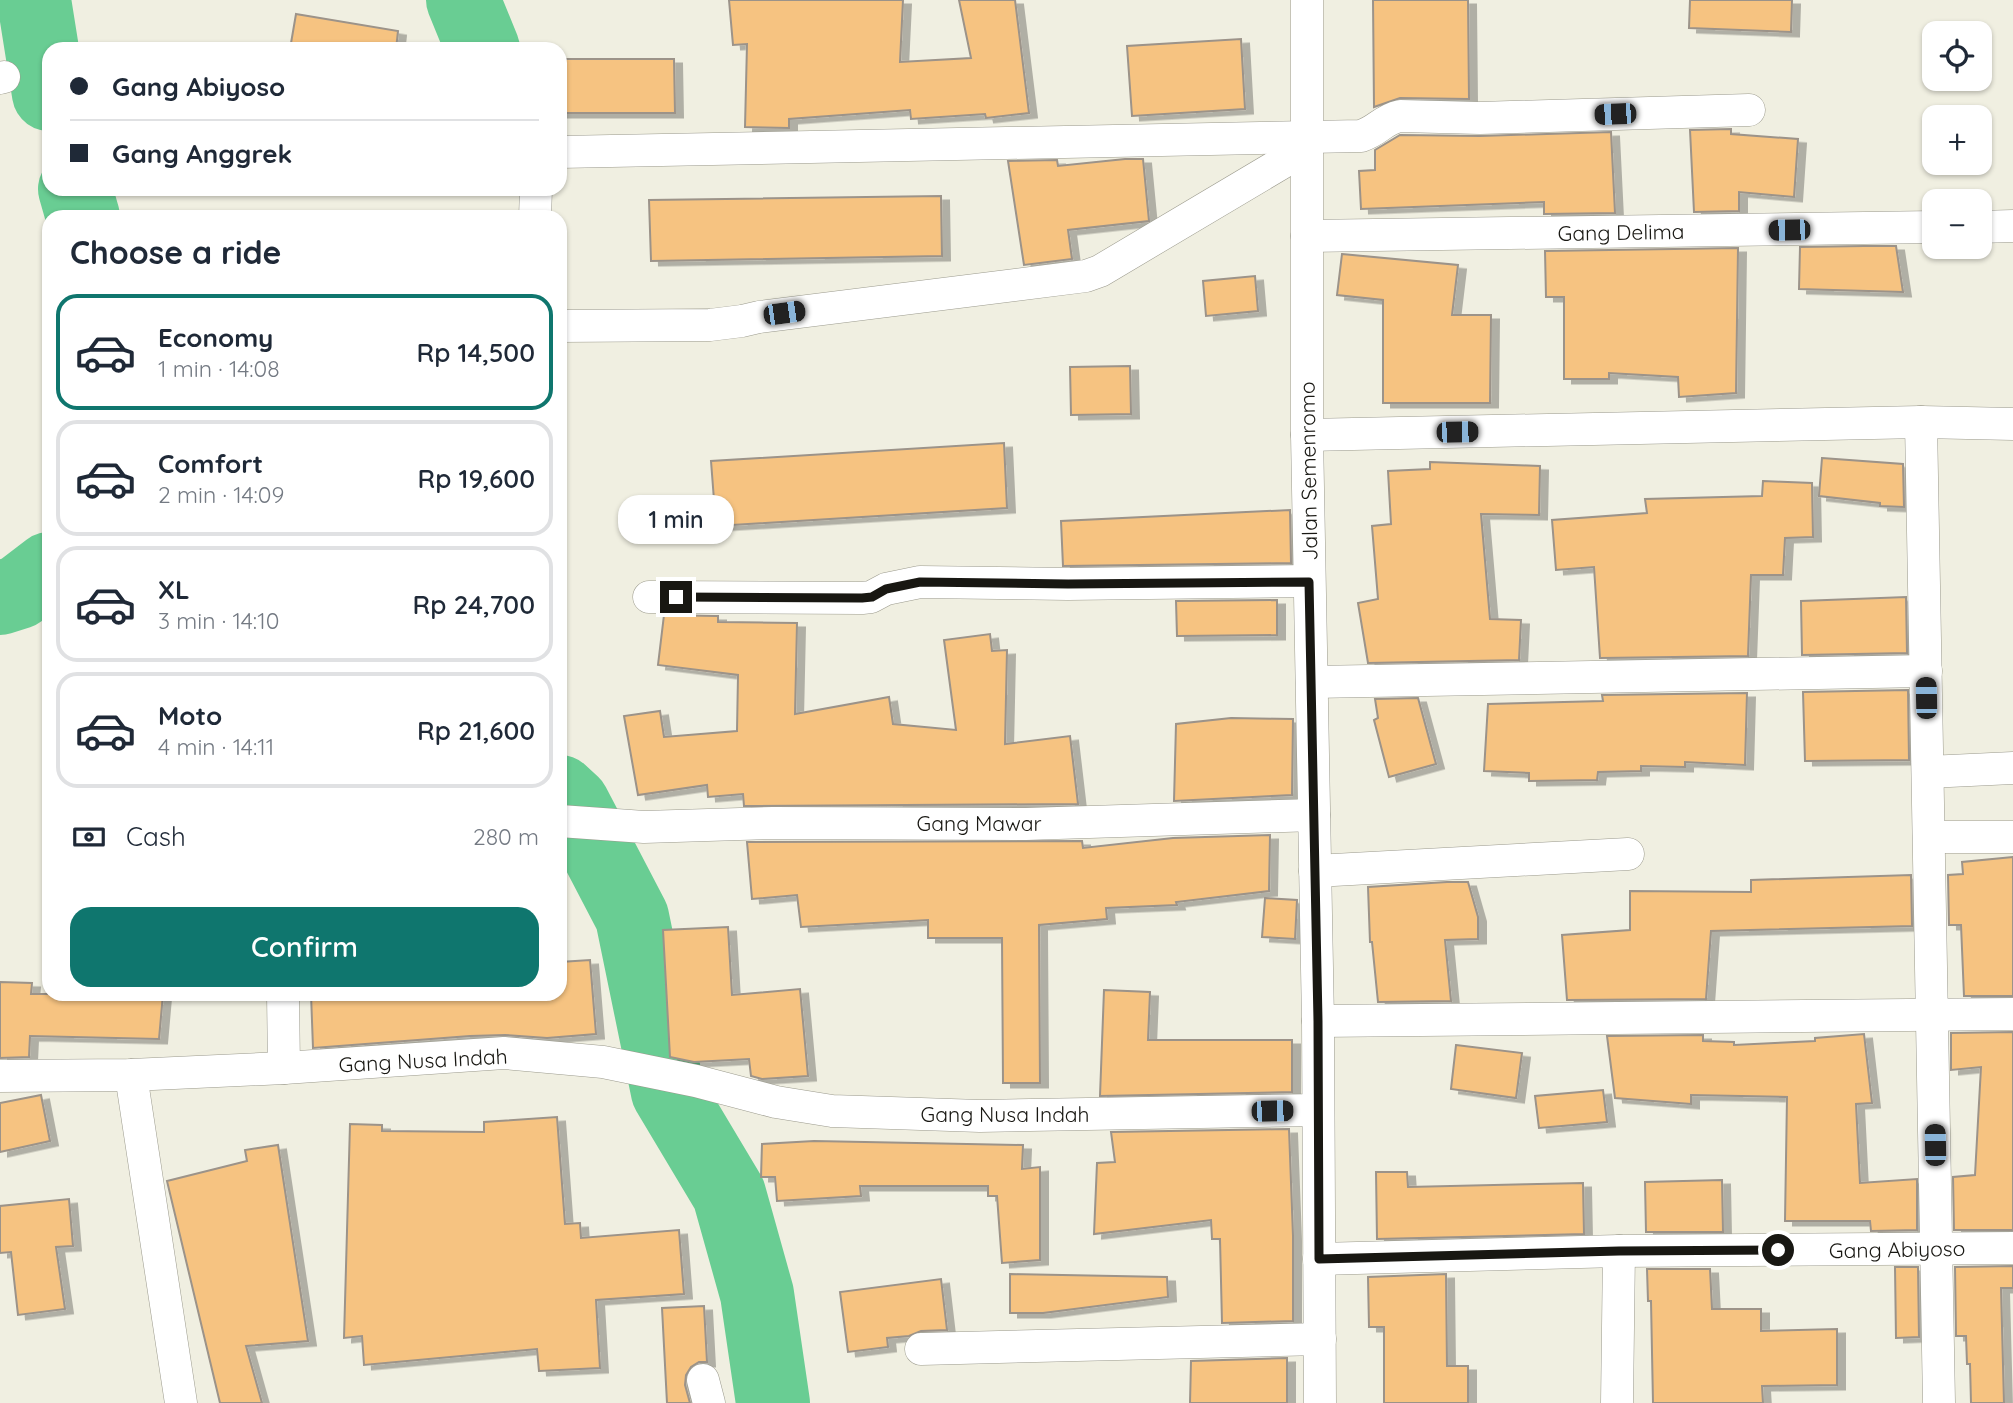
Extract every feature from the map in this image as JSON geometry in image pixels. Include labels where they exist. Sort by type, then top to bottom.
[{"type":"street","name":"Jalan Semenromo","points":[[1307,0],[1307,435],[1318,1021],[1320,1403]]},
{"type":"street","points":[[567,152],[1307,142],[1361,136],[1371,132],[1388,118],[1400,116],[1480,118],[1749,110]]},
{"type":"street","points":[[567,326],[727,324],[759,317],[1086,276],[1100,271],[1307,142]]},
{"type":"street","points":[[1992,226],[2013,226]]},
{"type":"street","name":"Gang Delima","points":[[1307,236],[1922,227]]},
{"type":"street","points":[[1921,422],[1939,1403]]},
{"type":"street","points":[[1307,435],[1921,422],[2013,424]]},
{"type":"street","points":[[649,597],[862,598],[872,597],[886,589],[920,582],[1309,582]]},
{"type":"street","points":[[1312,682],[1926,671]]},
{"type":"street","points":[[1928,772],[2013,768]]},
{"type":"street","name":"Gang Mawar","points":[[567,821],[644,827],[773,823],[1026,824],[1314,815]]},
{"type":"street","points":[[1929,838],[2013,837]]},
{"type":"street","points":[[1315,871],[1628,854]]},
{"type":"street","points":[[283,1001],[284,1068]]},
{"type":"street","points":[[1318,1021],[2013,1014]]},
{"type":"street","name":"Gang Nusa Indah","points":[[0,1076],[131,1075],[504,1053],[603,1062],[696,1081],[776,1102],[832,1111],[980,1115],[1318,1110]]},
{"type":"street","points":[[131,1075],[181,1403]]},
{"type":"street","name":"Gang Abiyoso","points":[[1319,1259],[1619,1251],[2013,1248]]},
{"type":"street","points":[[1617,1403],[1619,1251]]},
{"type":"street","points":[[921,1349],[1320,1339]]},
{"type":"building","points":[[729,0],[903,0],[900,62],[971,58],[959,0],[1015,0],[1029,113],[986,118],[985,114],[911,119],[910,110],[789,119],[789,128],[745,127],[747,44],[733,45]]},
{"type":"building","points":[[1373,0],[1468,0],[1469,99],[1400,98],[1374,107]]},
{"type":"building","points":[[1690,0],[1792,0],[1791,32],[1689,28]]},
{"type":"building","points":[[296,14],[398,31],[397,42],[291,42]]},
{"type":"building","points":[[1241,39],[1245,109],[1132,116],[1127,46]]},
{"type":"building","points":[[567,59],[674,59],[675,113],[567,113]]},
{"type":"building","points":[[1731,129],[1731,134],[1798,139],[1794,197],[1739,192],[1739,211],[1694,212],[1690,130]]},
{"type":"building","points":[[1611,132],[1615,213],[1544,214],[1544,202],[1361,209],[1359,171],[1375,170],[1375,150],[1400,135],[1480,136]]},
{"type":"building","points":[[1143,159],[1149,221],[1068,230],[1072,259],[1024,265],[1008,161],[1057,160],[1058,166]]},
{"type":"building","points":[[941,196],[942,256],[651,261],[649,200]]},
{"type":"building","points":[[1896,246],[1903,292],[1799,289],[1800,247]]},
{"type":"building","points":[[1738,248],[1736,393],[1679,397],[1678,377],[1609,373],[1609,379],[1564,379],[1564,297],[1546,297],[1545,251]]},
{"type":"building","points":[[1342,254],[1458,265],[1452,315],[1491,315],[1490,403],[1383,403],[1383,300],[1337,295]]},
{"type":"building","points":[[1255,276],[1258,311],[1206,316],[1203,281]]},
{"type":"building","points":[[1130,366],[1131,414],[1071,415],[1070,367]]},
{"type":"building","points":[[1004,443],[1007,508],[716,526],[711,461]]},
{"type":"building","points":[[1822,458],[1903,464],[1904,507],[1819,496]]},
{"type":"building","points":[[1430,462],[1540,466],[1539,515],[1481,514],[1490,619],[1521,620],[1519,660],[1368,663],[1358,603],[1378,599],[1372,526],[1391,524],[1388,471],[1430,469]]},
{"type":"building","points":[[1763,481],[1812,483],[1813,537],[1785,538],[1783,575],[1751,575],[1748,656],[1600,658],[1594,567],[1556,570],[1552,520],[1647,513],[1645,499],[1762,496]]},
{"type":"building","points":[[1290,510],[1291,563],[1063,566],[1061,521]]},
{"type":"building","points":[[1906,597],[1907,653],[1802,655],[1801,601]]},
{"type":"building","points":[[1277,600],[1277,635],[1177,636],[1176,601]]},
{"type":"building","points":[[664,615],[718,616],[718,622],[797,623],[795,714],[889,697],[893,724],[956,730],[944,640],[990,634],[992,651],[1007,650],[1005,744],[1070,736],[1078,804],[744,806],[743,794],[708,797],[707,785],[638,795],[624,716],[660,711],[664,737],[737,731],[738,675],[658,665]]},
{"type":"building","points":[[1908,690],[1909,760],[1805,761],[1803,692]]},
{"type":"building","points":[[1747,693],[1745,765],[1685,762],[1685,767],[1641,766],[1641,771],[1598,772],[1597,780],[1529,781],[1529,773],[1484,771],[1488,704],[1603,701],[1602,695]]},
{"type":"building","points":[[1418,698],[1436,764],[1389,777],[1374,720],[1378,718],[1375,699]]},
{"type":"building","points":[[1231,718],[1293,719],[1292,795],[1174,801],[1176,724]]},
{"type":"building","points":[[1270,835],[1269,891],[1176,902],[1177,905],[1106,908],[1107,919],[1039,925],[1040,1083],[1003,1083],[1002,938],[928,938],[928,920],[801,927],[797,895],[752,899],[747,842],[1082,841],[1083,848],[1173,838]]},
{"type":"building","points":[[2013,857],[2013,996],[1964,996],[1961,925],[1949,925],[1948,875],[1963,874],[1962,862]]},
{"type":"building","points":[[1911,875],[1912,926],[1711,931],[1706,999],[1567,1000],[1562,935],[1630,930],[1630,891],[1751,892],[1751,880]]},
{"type":"building","points":[[1468,882],[1478,917],[1478,939],[1445,940],[1451,1001],[1378,1002],[1370,942],[1368,887]]},
{"type":"building","points":[[1265,898],[1297,900],[1295,939],[1262,937]]},
{"type":"building","points":[[728,927],[732,995],[800,989],[808,1076],[762,1079],[751,1076],[749,1059],[694,1062],[670,1057],[663,930]]},
{"type":"building","points":[[590,960],[596,1034],[547,1038],[470,1036],[313,1048],[311,1001],[567,1001],[567,962]]},
{"type":"building","points":[[0,982],[32,983],[31,994],[42,994],[42,1001],[162,1001],[159,1039],[30,1036],[29,1057],[0,1058]]},
{"type":"building","points":[[1104,990],[1150,992],[1148,1040],[1292,1040],[1292,1092],[1100,1096]]},
{"type":"building","points":[[2013,1032],[2013,1230],[1954,1230],[1953,1177],[1975,1175],[1981,1067],[1951,1070],[1951,1033]]},
{"type":"building","points":[[1864,1034],[1872,1103],[1856,1104],[1860,1183],[1917,1179],[1917,1230],[1871,1231],[1870,1221],[1785,1221],[1787,1097],[1691,1095],[1691,1104],[1615,1098],[1607,1036],[1703,1035],[1703,1041],[1734,1042],[1734,1045],[1815,1041],[1815,1038]]},
{"type":"building","points":[[1456,1045],[1522,1053],[1516,1098],[1451,1089]]},
{"type":"building","points":[[1603,1090],[1607,1122],[1539,1128],[1535,1096]]},
{"type":"building","points":[[41,1095],[50,1141],[0,1152],[0,1103]]},
{"type":"building","points":[[557,1117],[565,1224],[580,1223],[581,1238],[679,1230],[684,1294],[596,1300],[600,1368],[539,1371],[537,1349],[364,1365],[362,1336],[344,1338],[350,1124],[382,1125],[382,1131],[484,1132],[484,1122]]},
{"type":"building","points":[[1289,1129],[1293,1321],[1222,1323],[1220,1239],[1212,1239],[1211,1220],[1094,1234],[1097,1163],[1115,1162],[1111,1132]]},
{"type":"building","points":[[814,1141],[1023,1145],[1022,1169],[1040,1167],[1040,1260],[1002,1263],[997,1196],[988,1196],[988,1186],[860,1186],[861,1196],[777,1201],[775,1177],[761,1177],[762,1144]]},
{"type":"building","points":[[278,1145],[308,1341],[246,1346],[262,1403],[220,1403],[167,1181],[247,1161],[245,1150]]},
{"type":"building","points":[[1376,1172],[1407,1172],[1408,1187],[1583,1183],[1584,1234],[1377,1239]]},
{"type":"building","points":[[1722,1180],[1723,1232],[1646,1232],[1645,1182]]},
{"type":"building","points":[[69,1199],[73,1246],[56,1247],[65,1309],[18,1315],[11,1252],[0,1253],[0,1206]]},
{"type":"building","points":[[2013,1266],[2013,1288],[2001,1288],[2004,1403],[1971,1403],[1966,1336],[1956,1336],[1955,1267]]},
{"type":"building","points":[[1895,1267],[1918,1267],[1919,1337],[1896,1338]]},
{"type":"building","points":[[1647,1269],[1710,1269],[1712,1309],[1761,1309],[1761,1331],[1837,1329],[1837,1385],[1762,1386],[1763,1403],[1653,1403],[1651,1301],[1648,1301]]},
{"type":"building","points":[[1010,1274],[1167,1277],[1168,1297],[1043,1313],[1010,1313]]},
{"type":"building","points":[[1446,1274],[1447,1366],[1468,1366],[1468,1403],[1384,1403],[1384,1327],[1369,1327],[1368,1277]]},
{"type":"building","points":[[941,1279],[947,1330],[921,1331],[909,1336],[887,1338],[888,1347],[848,1352],[840,1292]]},
{"type":"building","points":[[704,1306],[707,1362],[699,1362],[691,1367],[686,1375],[685,1385],[690,1403],[667,1403],[662,1308]]},
{"type":"building","points":[[1287,1358],[1287,1403],[1190,1403],[1191,1361]]},
{"type":"waterway","points":[[34,0],[42,50]]},
{"type":"waterway","points":[[463,0],[480,42]]},
{"type":"waterway","points":[[77,196],[81,210]]},
{"type":"waterway","points":[[0,598],[19,592],[42,574]]},
{"type":"waterway","points":[[567,798],[573,804],[632,917],[668,1092],[729,1194],[757,1294],[773,1403]]},
{"type":"route","points":[[676,597],[862,598],[872,597],[886,589],[920,582],[1309,582],[1318,1021],[1319,1259],[1619,1251],[1778,1250]]}]
